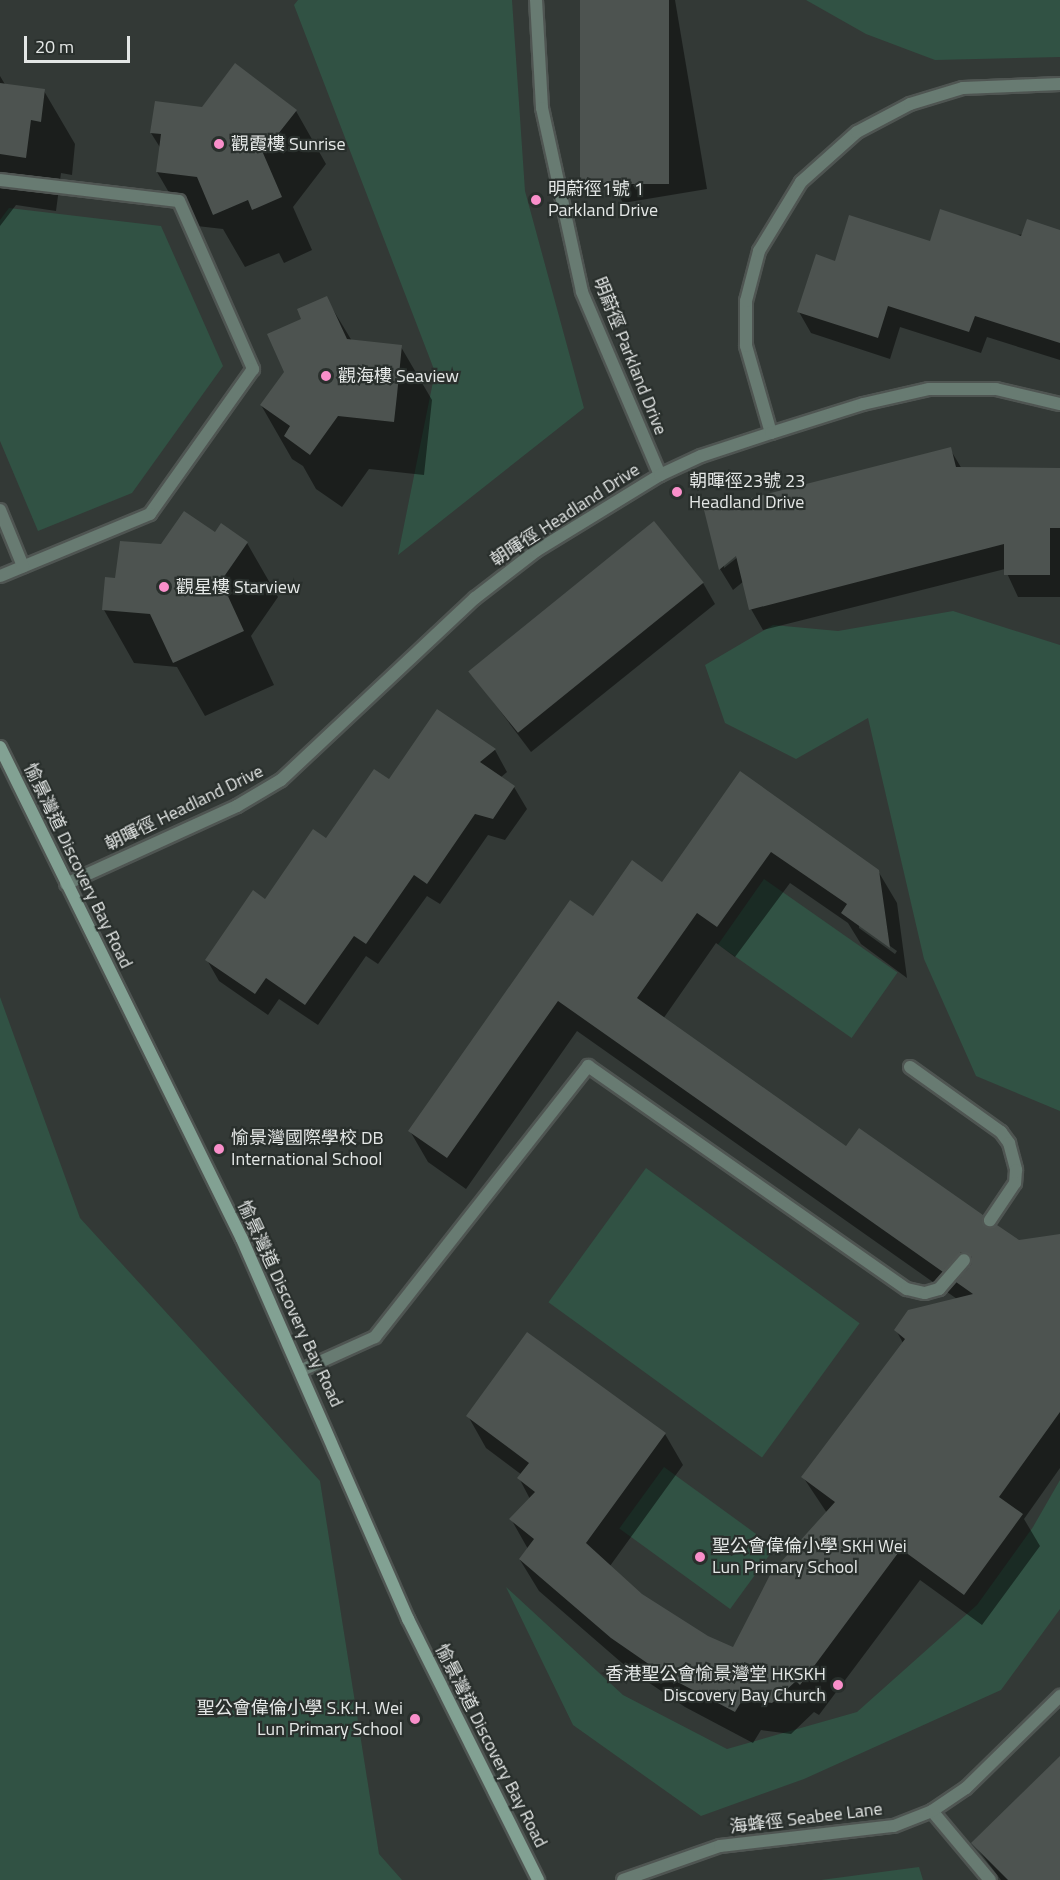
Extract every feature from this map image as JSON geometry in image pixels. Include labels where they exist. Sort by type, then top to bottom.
[{"type":"street","name":"明蔚徑 Parkland Drive","points":[[536,0],[542,108],[582,292],[660,475]]},
{"type":"street","points":[[771,433],[746,346],[746,300],[759,251],[801,182],[857,132],[910,104],[963,88],[1060,84]]},
{"type":"street","points":[[0,180],[179,201],[253,369],[150,514],[0,576]]},
{"type":"street","name":"朝暉徑 Headland Drive","points":[[66,884],[237,806],[281,780],[483,592],[560,536],[660,475],[701,456],[771,433],[863,404],[929,389],[996,389],[1060,404]]},
{"type":"street","points":[[0,510],[23,566]]},
{"type":"street","name":"愉景灣道 Discovery Bay Road","points":[[0,747],[242,1239],[302,1370],[408,1619],[538,1880]]},
{"type":"street","points":[[302,1370],[375,1337],[588,1066],[907,1289],[925,1293],[939,1289],[964,1260]]},
{"type":"street","points":[[910,1066],[1001,1132],[1008,1143],[1016,1170],[1015,1184],[990,1220]]},
{"type":"street","name":"海蜂徑 Seabee Lane","points":[[623,1880],[720,1846],[894,1826],[932,1811],[966,1788],[1060,1696]]},
{"type":"street","points":[[932,1811],[990,1880]]},
{"type":"green space","points":[[298,0],[512,0],[525,191],[584,408],[398,555],[435,372],[294,5]]},
{"type":"green space","points":[[806,0],[1060,0],[1060,57],[935,60],[866,34]]},
{"type":"green space","points":[[9,208],[161,226],[223,366],[132,493],[38,531],[0,441],[0,220]]},
{"type":"green space","points":[[953,611],[1060,645],[1060,1111],[976,1076],[924,959],[868,718],[796,759],[725,723],[705,665],[773,625],[838,631]]},
{"type":"green space","points":[[764,879],[898,972],[852,1038],[718,945]]},
{"type":"green space","points":[[0,997],[80,1218],[320,1481],[379,1854],[402,1880],[0,1880]]},
{"type":"green space","points":[[646,1168],[860,1323],[762,1457],[548,1302]]},
{"type":"green space","points":[[664,1467],[775,1548],[730,1609],[619,1528]]},
{"type":"green space","points":[[1060,1480],[1060,1609],[1001,1690],[804,1779],[701,1816],[573,1725],[506,1587],[623,1695],[727,1749],[857,1712],[977,1605],[1033,1527]]},
{"type":"green space","points":[[919,1867],[923,1880],[821,1880]]},
{"type":"building","points":[[580,0],[669,0],[669,184],[580,184]]},
{"type":"building","name":"觀霞樓 Sunrise","points":[[235,63],[297,110],[263,153],[282,197],[252,210],[248,200],[213,215],[197,177],[156,172],[161,134],[150,133],[155,101],[202,107]]},
{"type":"building","points":[[0,83],[45,89],[41,122],[31,120],[26,158],[0,154]]},
{"type":"building","points":[[940,209],[1021,236],[1027,219],[1060,230],[1060,343],[975,316],[969,332],[888,306],[878,338],[797,312],[816,254],[835,261],[849,215],[930,241]]},
{"type":"building","name":"觀海樓 Seaview","points":[[327,296],[347,339],[402,345],[397,395],[394,422],[338,416],[310,455],[284,436],[290,426],[260,405],[284,372],[267,334],[301,319],[297,309]]},
{"type":"building","points":[[951,447],[956,467],[1060,468],[1060,528],[1050,528],[1050,575],[1004,575],[1004,544],[749,610],[736,556],[719,570],[704,510]]},
{"type":"building","name":"觀星樓 Starview","points":[[184,511],[215,532],[221,523],[248,542],[221,581],[244,631],[173,663],[150,614],[102,610],[105,577],[115,578],[120,541],[161,544]]},
{"type":"building","points":[[654,521],[704,582],[518,733],[468,671]]},
{"type":"building","points":[[437,709],[496,749],[480,762],[515,786],[493,819],[475,814],[427,884],[414,875],[366,944],[354,936],[305,1005],[266,978],[255,994],[205,960],[253,890],[265,899],[313,829],[326,838],[374,769],[389,779]]},
{"type":"building","points":[[740,771],[879,870],[890,948],[841,913],[847,904],[771,852],[717,927],[697,913],[637,998],[846,1146],[859,1128],[983,1215],[986,1227],[997,1225],[1019,1240],[1060,1234],[1060,1412],[999,1497],[1023,1514],[964,1595],[901,1549],[800,1685],[796,1681],[772,1703],[743,1699],[735,1712],[666,1676],[611,1638],[519,1559],[534,1539],[509,1519],[535,1492],[517,1478],[529,1463],[466,1416],[527,1332],[666,1433],[586,1543],[642,1594],[708,1636],[733,1647],[771,1573],[835,1502],[801,1477],[905,1339],[894,1330],[908,1310],[973,1294],[956,1282],[971,1265],[972,1257],[961,1252],[943,1272],[558,1001],[447,1158],[408,1131],[570,900],[593,916],[632,860],[662,882]]},
{"type":"building","points":[[1060,1756],[1060,1880],[1008,1880],[971,1843]]},
{"type":"place","name":"觀霞樓 Sunrise","points":[[219,144]]},
{"type":"place","name":"明蔚徑1號 1 Parkland Drive","points":[[536,200]]},
{"type":"place","name":"觀海樓 Seaview","points":[[326,376]]},
{"type":"place","name":"朝暉徑23號 23 Headland Drive","points":[[677,492]]},
{"type":"place","name":"觀星樓 Starview","points":[[164,587]]},
{"type":"place","name":"愉景灣國際學校 DB International School","points":[[219,1149]]},
{"type":"place","name":"聖公會偉倫小學 SKH Wei Lun Primary School","points":[[700,1557]]},
{"type":"place","name":"香港聖公會愉景灣堂 HKSKH Discovery Bay Church","points":[[838,1685]]},
{"type":"place","name":"聖公會偉倫小學 S.K.H. Wei Lun Primary School","points":[[415,1719]]}]
